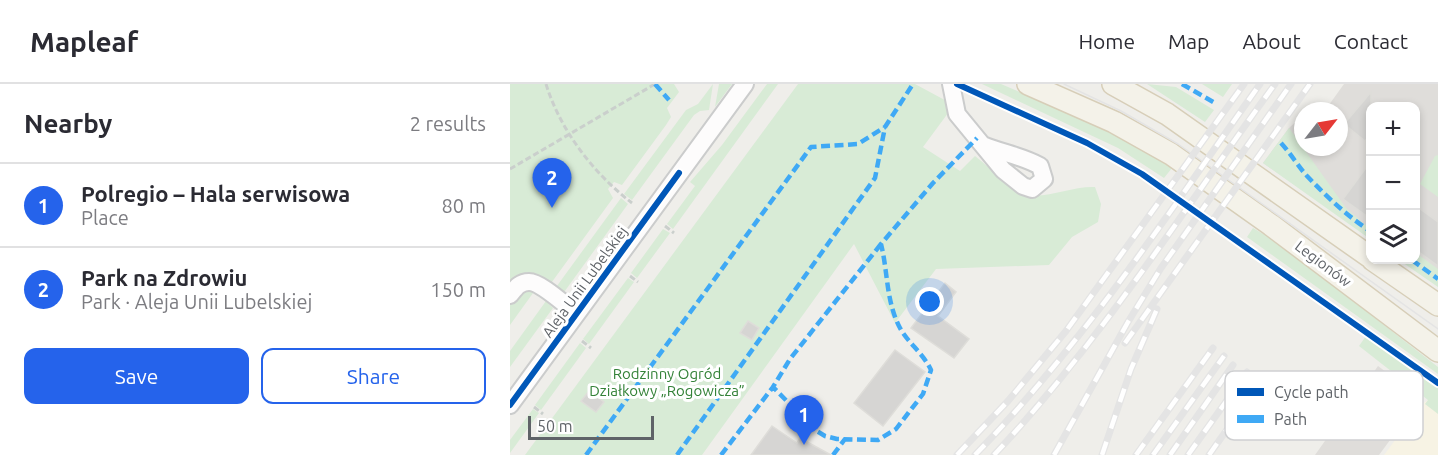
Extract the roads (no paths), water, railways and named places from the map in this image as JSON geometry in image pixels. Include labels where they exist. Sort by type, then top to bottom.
[{"type":"main road","name":"Legionów","points":[[1028,84],[1141,136],[1286,237],[1438,351]]},
{"type":"main road","points":[[1113,84],[1167,114],[1366,254]]},
{"type":"main road","points":[[1380,264],[1438,305]]},
{"type":"street","name":"Aleja Unii Lubelskiej","points":[[510,405],[745,84]]},
{"type":"street","points":[[951,84],[957,114],[983,145]]},
{"type":"street","points":[[510,296],[517,286],[528,282],[533,283],[576,313]]},
{"type":"tram line","points":[[1064,84],[1121,111],[1178,144],[1438,329]]},
{"type":"railway","points":[[957,455],[1008,401],[1066,331],[1244,84]]},
{"type":"railway","points":[[975,455],[1053,368],[1089,322],[1159,228],[1260,84]]},
{"type":"railway","points":[[994,455],[1070,367],[1106,320],[1275,84]]},
{"type":"railway","points":[[1054,455],[1128,322],[1161,268],[1291,84]]},
{"type":"railway","points":[[1125,343],[1310,84]]},
{"type":"railway","points":[[1102,455],[1131,369],[1157,309]]},
{"type":"railway","points":[[1136,455],[1213,348]]},
{"type":"railway","points":[[1153,455],[1224,356]]},
{"type":"railway","points":[[1229,371],[1233,365]]},
{"type":"railway","points":[[1170,455],[1225,376]]},
{"type":"railway","points":[[1188,455],[1225,403]]},
{"type":"railway","points":[[1209,455],[1225,432]]},
{"type":"place","name":"Park na Zdrowiu","points":[[552,208]]},
{"type":"place","name":"Polregio – Hala serwisowa","points":[[804,445]]},
{"type":"park label","name":"Rodzinny Ogród Działkowy „Rogowicza”","points":[[667,382]]}]
